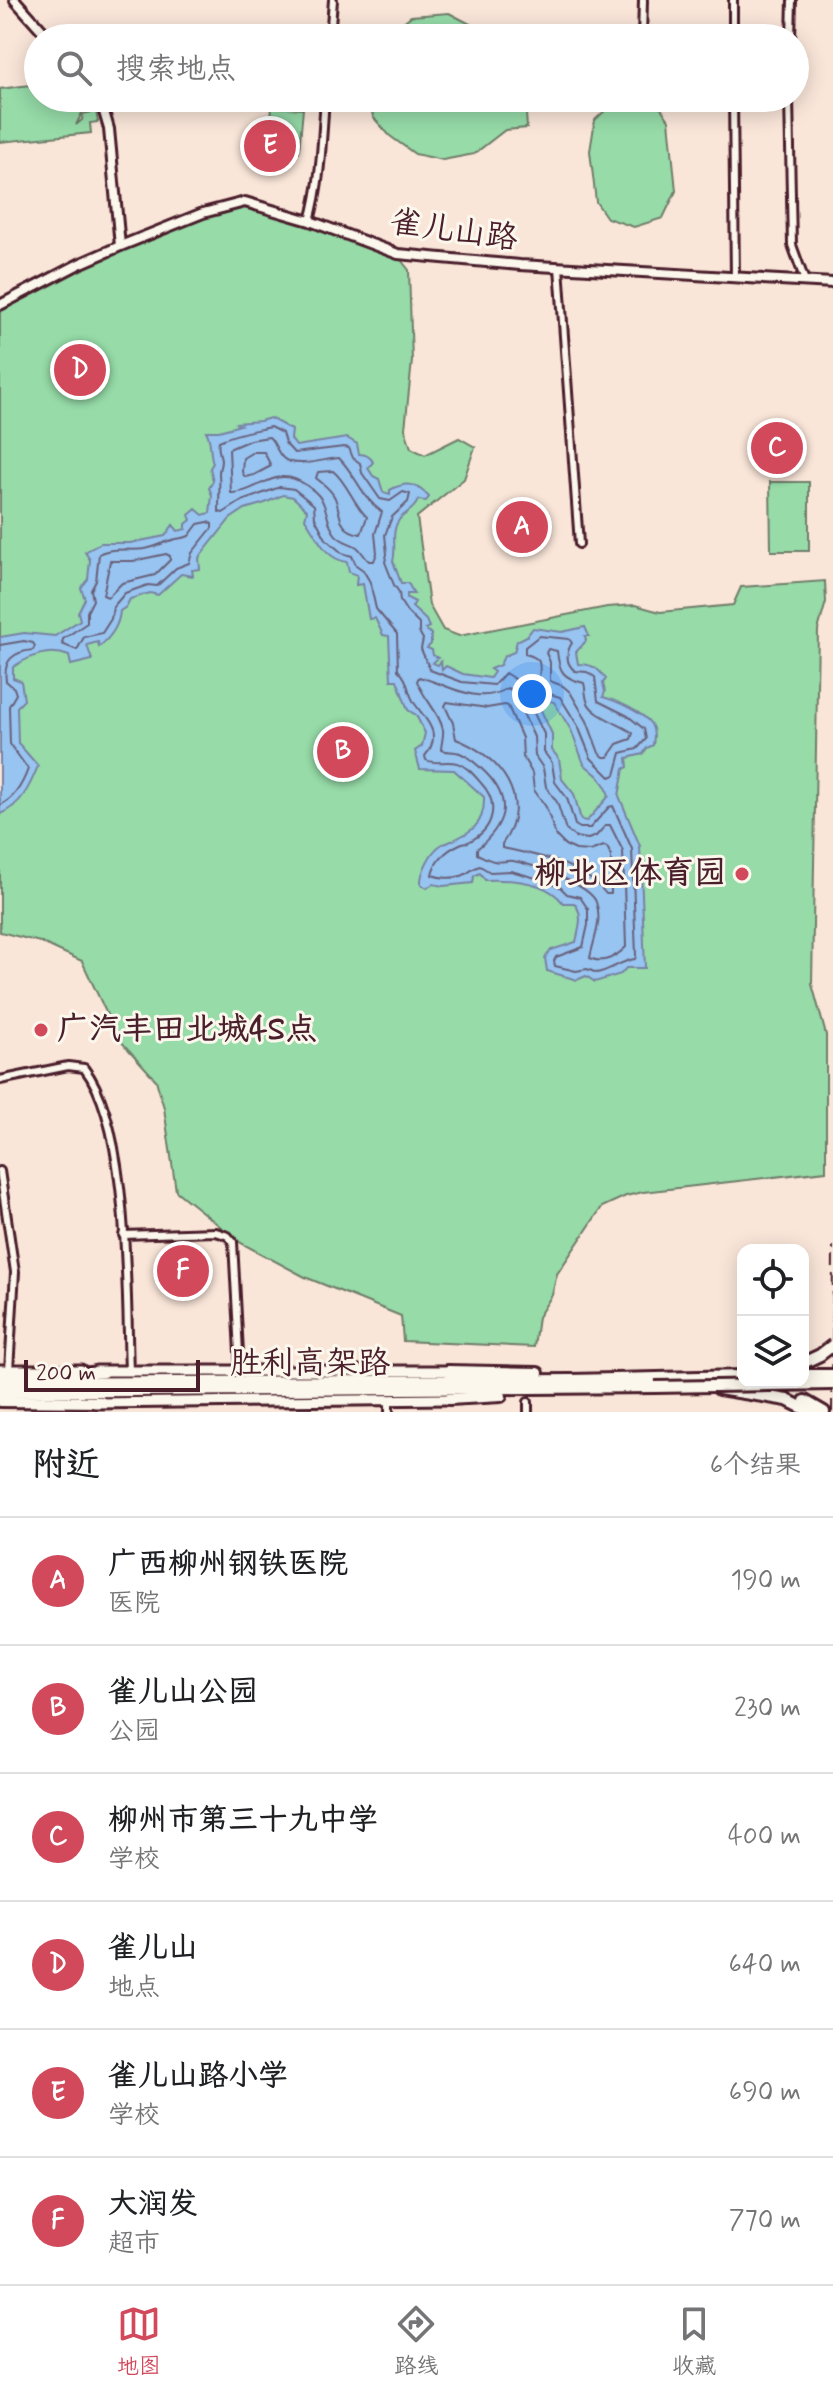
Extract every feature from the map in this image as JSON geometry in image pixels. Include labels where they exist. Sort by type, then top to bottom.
[{"type":"main road","points":[[809,1360],[833,1345]]},
{"type":"main road","points":[[3,1372],[65,1369],[103,1372]]},
{"type":"main road","points":[[3,1372],[65,1375],[129,1371],[609,1374],[681,1386],[787,1394],[824,1412]]},
{"type":"main road","points":[[809,1375],[833,1375]]},
{"type":"main road","points":[[571,1384],[737,1376]]},
{"type":"main road","points":[[0,1403],[527,1399],[588,1395],[655,1382]]},
{"type":"main road","name":"胜利高架路","points":[[0,1383],[571,1384]]},
{"type":"main road","name":"胜利高架路","points":[[0,1392],[571,1384]]},
{"type":"main road","points":[[681,1386],[833,1384]]},
{"type":"main road","points":[[721,1389],[787,1400],[811,1412]]},
{"type":"main road","points":[[0,1403],[66,1405],[101,1402]]},
{"type":"street","points":[[15,0],[36,24]]},
{"type":"street","points":[[331,24],[333,0]]},
{"type":"street","points":[[642,24],[643,0]]},
{"type":"street","points":[[733,0],[733,24]]},
{"type":"street","points":[[791,24],[792,0]]},
{"type":"street","points":[[104,112],[109,129],[120,246]]},
{"type":"street","points":[[310,221],[317,188],[324,112]]},
{"type":"street","points":[[733,112],[735,278]]},
{"type":"street","points":[[789,112],[792,245],[805,281]]},
{"type":"street","name":"雀儿山路","points":[[0,305],[120,246],[203,213],[245,202],[310,221],[398,254],[465,261],[833,283]]},
{"type":"street","points":[[559,267],[579,544]]},
{"type":"street","points":[[0,1080],[68,1066],[84,1068],[97,1089],[113,1143],[123,1235],[129,1371]]},
{"type":"street","points":[[0,1171],[15,1272],[3,1372]]},
{"type":"street","points":[[123,1235],[216,1232],[228,1236],[233,1242],[240,1371]]},
{"type":"street","points":[[389,1399],[389,1412]]},
{"type":"street","points":[[527,1399],[528,1412]]},
{"type":"street","points":[[248,1401],[249,1412]]},
{"type":"green space","points":[[449,13],[470,24],[401,24],[411,16]]},
{"type":"green space","points":[[24,86],[24,112],[82,112],[76,125],[83,114],[96,112],[98,122],[90,123],[91,133],[0,142],[0,89]]},
{"type":"green space","points":[[272,112],[303,112],[299,152],[268,150]]},
{"type":"green space","points":[[372,112],[526,112],[527,128],[505,130],[474,154],[443,160],[415,154],[390,136]]},
{"type":"green space","points":[[604,112],[664,112],[669,120],[676,191],[663,218],[634,227],[607,218],[596,202],[590,151],[595,120]]},
{"type":"green space","points":[[246,205],[310,223],[397,255],[409,270],[412,361],[405,429],[411,448],[425,455],[459,438],[475,447],[464,479],[417,517],[429,605],[443,630],[459,636],[607,607],[635,605],[660,612],[733,605],[741,587],[825,581],[826,602],[818,630],[812,984],[826,1035],[826,1171],[643,1192],[602,1207],[557,1274],[552,1295],[538,1317],[534,1347],[403,1341],[401,1316],[305,1277],[241,1243],[176,1191],[164,1108],[156,1080],[118,1038],[82,961],[40,942],[0,932],[0,307],[118,250],[203,216]]},
{"type":"green space","points":[[770,482],[809,482],[809,551],[771,551]]},
{"type":"water","points":[[270,418],[292,430],[291,439],[296,446],[347,438],[357,444],[359,454],[372,460],[368,468],[379,479],[383,492],[390,494],[390,490],[396,487],[411,485],[429,497],[426,501],[418,500],[396,525],[393,561],[401,583],[408,583],[414,594],[407,594],[407,598],[415,602],[412,607],[426,620],[429,627],[425,629],[431,634],[431,644],[427,648],[438,658],[433,663],[438,665],[441,661],[442,670],[446,666],[463,674],[490,678],[494,672],[490,669],[500,665],[504,656],[514,652],[517,641],[527,636],[533,628],[562,632],[585,627],[589,636],[585,636],[586,641],[576,652],[578,664],[591,666],[600,672],[606,679],[603,697],[642,716],[654,732],[653,745],[643,754],[627,758],[628,767],[624,769],[619,796],[640,846],[645,968],[626,968],[621,974],[595,982],[586,976],[577,980],[547,971],[545,958],[551,950],[576,942],[580,916],[574,903],[563,903],[538,886],[516,881],[485,880],[480,873],[474,876],[473,883],[433,884],[427,888],[421,884],[424,868],[437,848],[469,832],[479,822],[484,797],[454,770],[420,769],[415,751],[422,746],[425,733],[416,715],[408,710],[397,680],[391,680],[389,636],[383,635],[375,618],[369,619],[363,584],[356,585],[357,575],[349,572],[347,562],[332,556],[322,545],[305,519],[307,510],[293,497],[283,495],[245,509],[230,519],[199,558],[200,569],[192,570],[193,576],[181,574],[158,595],[150,593],[130,599],[120,611],[116,626],[107,639],[99,647],[98,642],[87,645],[92,660],[71,665],[69,656],[47,653],[13,667],[13,678],[21,681],[24,700],[17,707],[18,743],[38,766],[19,801],[0,814],[0,637],[24,633],[55,636],[80,620],[78,612],[85,599],[81,588],[88,579],[90,560],[85,552],[101,543],[130,543],[165,536],[173,525],[178,531],[186,529],[186,524],[191,520],[189,515],[196,509],[203,515],[210,513],[212,495],[209,488],[213,481],[210,468],[213,463],[206,431],[240,425],[235,423]],"holes":[[[542,699],[554,702],[571,730],[584,764],[598,776],[609,796],[587,821],[581,820],[574,794],[562,779],[559,759],[552,750],[552,734],[539,706]]]},
{"type":"railway","points":[[832,1412],[833,1246]]},
{"type":"place","name":"雀儿山路小学","points":[[270,146]]},
{"type":"place","name":"雀儿山","points":[[80,370]]},
{"type":"place","name":"柳州市第三十九中学","points":[[777,448]]},
{"type":"place","name":"广西柳州钢铁医院","points":[[522,527]]},
{"type":"place","name":"雀儿山公园","points":[[343,752]]},
{"type":"place","name":"柳北区体育园","points":[[742,874]]},
{"type":"place","name":"广汽丰田北城4S点","points":[[41,1030]]},
{"type":"place","name":"大润发","points":[[183,1271]]}]
